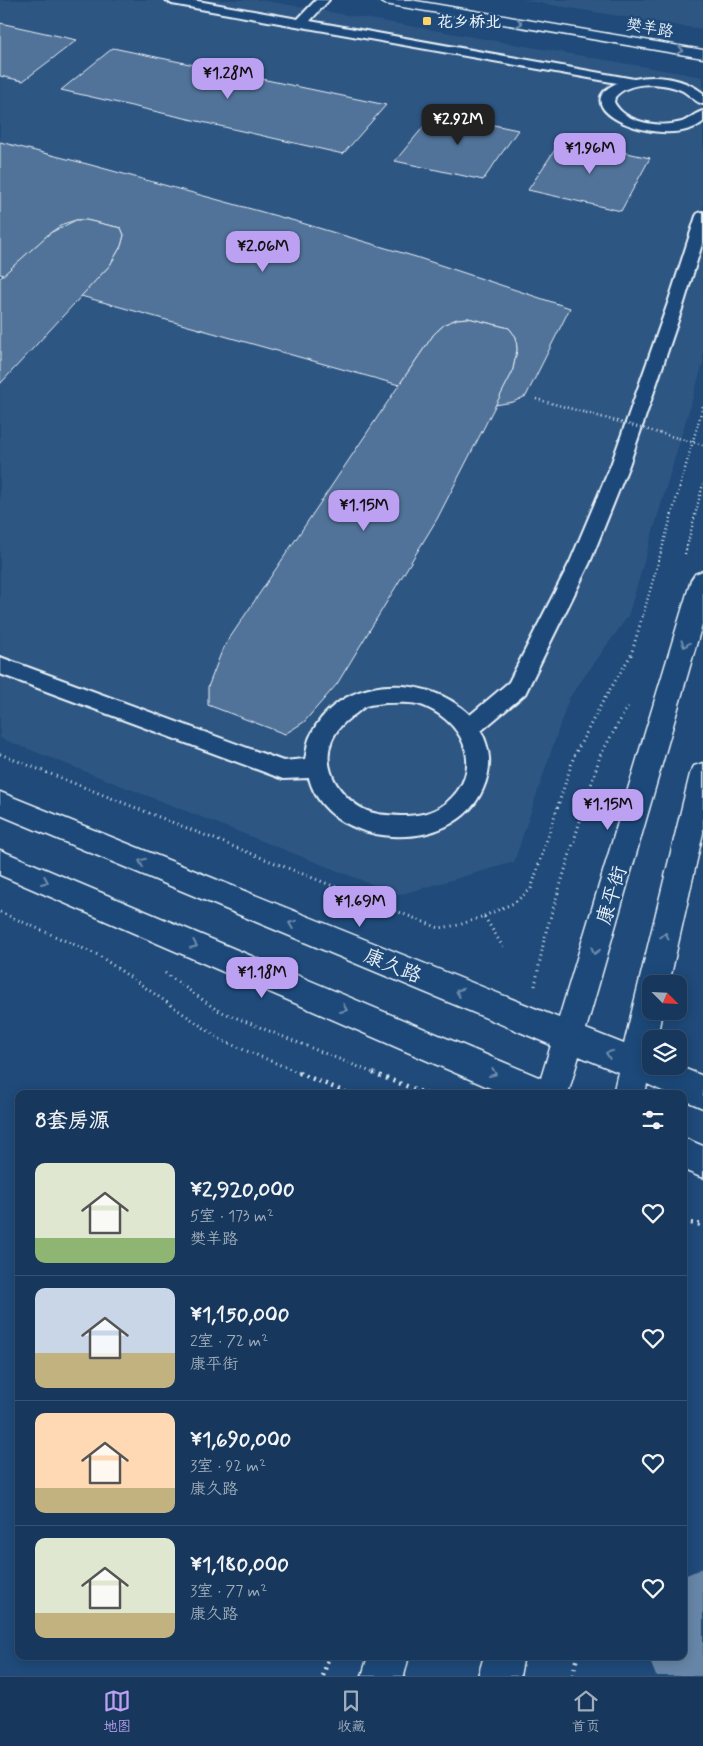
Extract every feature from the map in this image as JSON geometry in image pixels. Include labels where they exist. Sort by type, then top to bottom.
[{"type":"street","name":"樊羊路","points":[[385,0],[703,54]]},
{"type":"street","name":"樊羊路","points":[[458,0],[703,42]]},
{"type":"street","name":"康平街","points":[[553,1090],[703,580]]},
{"type":"street","points":[[656,975],[703,774]]},
{"type":"street","name":"康久路","points":[[0,803],[569,1038],[632,1079],[703,1092]]},
{"type":"street","points":[[0,862],[532,1090]]},
{"type":"street","points":[[632,1079],[645,1020]]},
{"type":"street","points":[[687,1155],[703,1162]]},
{"type":"street","points":[[383,1676],[388,1660]]},
{"type":"street","points":[[499,1676],[503,1660]]},
{"type":"lane","points":[[172,0],[631,82],[660,81],[676,84],[689,89],[703,100]]},
{"type":"lane","points":[[301,22],[323,0]]},
{"type":"lane","points":[[631,82],[614,90],[610,93],[607,100],[610,108],[618,116],[630,122],[655,127],[680,127],[700,123]]},
{"type":"lane","points":[[469,728],[517,688],[580,562],[620,465],[676,303],[703,216]]},
{"type":"lane","points":[[0,665],[283,770],[317,768]]},
{"type":"lane","points":[[385,694],[409,694],[433,700],[453,712],[469,728],[479,750],[479,773],[470,796],[451,814],[426,825],[396,828],[368,823],[343,810],[325,790],[317,768],[318,747],[326,727],[341,711],[361,700],[385,694]]},
{"type":"path","points":[[536,399],[703,445]]},
{"type":"path","points":[[0,754],[440,928],[459,925],[514,903],[531,888],[574,756],[603,701],[631,655],[703,406]]},
{"type":"path","points":[[683,562],[703,484]]},
{"type":"path","points":[[528,1021],[545,935],[600,756],[632,698]]},
{"type":"path","points":[[0,912],[98,955],[223,1041],[340,1090]]},
{"type":"path","points":[[484,916],[504,947]]},
{"type":"path","points":[[163,972],[217,1010],[417,1090]]},
{"type":"path","points":[[687,1222],[703,1225]]},
{"type":"path","points":[[323,1676],[328,1660]]},
{"type":"path","points":[[573,1676],[576,1660]]},
{"type":"shaded area","points":[[0,0],[261,0],[703,77],[703,363],[628,616],[569,698],[514,862],[399,895],[0,738]]},
{"type":"shaded area","points":[[521,0],[703,0],[703,29],[680,26]]},
{"type":"building","points":[[0,23],[77,40],[23,81],[0,76]]},
{"type":"building","points":[[113,48],[386,105],[343,154],[61,90]]},
{"type":"building","points":[[435,113],[518,130],[483,180],[395,161]]},
{"type":"building","points":[[562,139],[650,158],[621,211],[528,190]]},
{"type":"building","points":[[0,142],[295,221],[416,257],[570,308],[526,396],[513,402],[495,405],[512,373],[517,350],[516,337],[509,328],[468,318],[457,319],[445,324],[434,334],[399,385],[81,296],[110,265],[121,246],[124,235],[121,228],[86,220],[76,220],[63,224],[50,233],[4,275],[0,274]]},
{"type":"building","points":[[76,220],[86,220],[121,228],[124,235],[121,246],[110,265],[0,384],[0,278],[50,233]]},
{"type":"building","points":[[468,318],[509,328],[516,337],[517,350],[512,373],[437,519],[337,684],[304,722],[285,734],[208,705],[208,687],[223,648],[399,385],[434,334],[445,324],[457,319]]},
{"type":"waterway","points":[[703,1623],[703,1654]]},
{"type":"place","name":"花乡桥北","points":[[427,21]]}]
